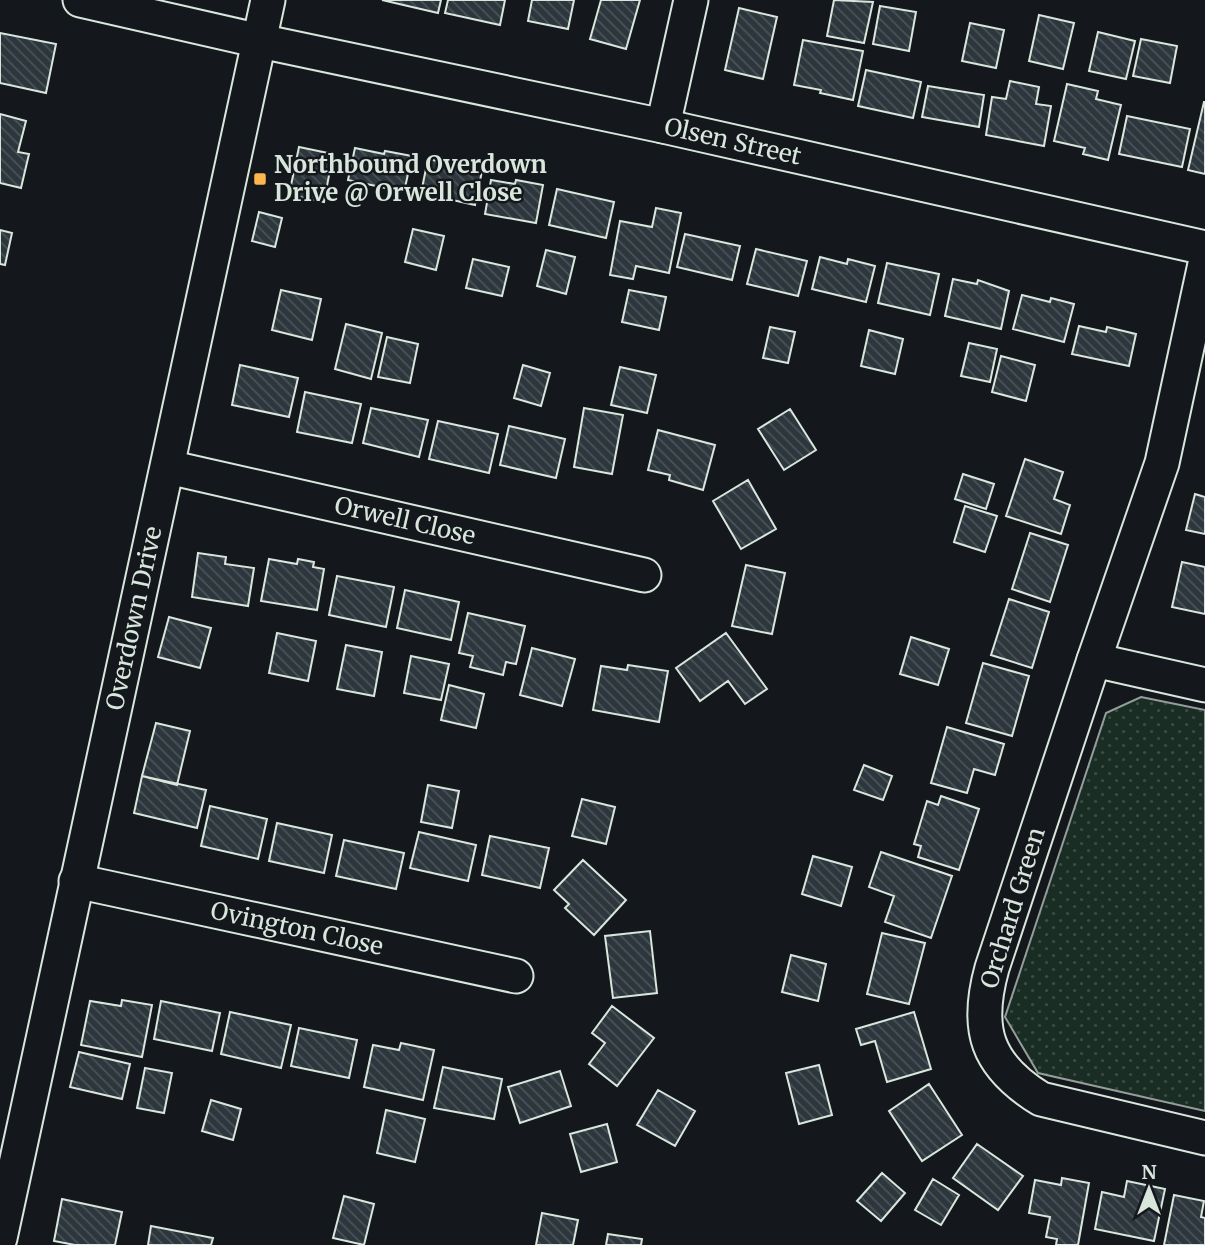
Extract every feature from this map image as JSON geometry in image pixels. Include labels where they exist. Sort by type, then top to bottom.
[{"type":"street","name":"Olsen Street","points":[[80,0],[663,126],[1205,248]]},
{"type":"street","name":"Overdown Drive","points":[[0,1238],[268,0]]},
{"type":"street","points":[[663,126],[691,0]]},
{"type":"street","name":"Orchard Green","points":[[1205,264],[1162,463],[1094,660],[987,986],[984,1005],[987,1037],[994,1055],[1021,1087],[1041,1100],[1205,1138]]},
{"type":"street","name":"Orwell Close","points":[[168,467],[644,575]]},
{"type":"street","points":[[1094,660],[1205,685]]},
{"type":"street","name":"Ovington Close","points":[[76,881],[516,976]]},
{"type":"green space","points":[[1141,697],[1205,710],[1205,1111],[1038,1073],[1005,1017],[1106,713]]},
{"type":"building","points":[[382,0],[441,0],[438,13]]},
{"type":"building","points":[[448,0],[505,0],[500,25],[445,13]]},
{"type":"building","points":[[532,0],[574,0],[568,29],[528,21]]},
{"type":"building","points":[[601,0],[640,0],[626,49],[590,39]]},
{"type":"building","points":[[834,0],[873,2],[864,43],[827,36]]},
{"type":"building","points":[[880,6],[916,12],[909,51],[873,44]]},
{"type":"building","points":[[739,8],[777,17],[763,79],[725,70]]},
{"type":"building","points":[[1039,15],[1074,23],[1063,69],[1029,61]]},
{"type":"building","points":[[970,23],[1004,30],[996,68],[962,61]]},
{"type":"building","points":[[1098,32],[1135,41],[1126,79],[1089,71]]},
{"type":"building","points":[[0,33],[56,44],[46,93],[0,83]]},
{"type":"building","points":[[1141,39],[1177,46],[1170,83],[1133,76]]},
{"type":"building","points":[[803,40],[863,51],[853,100],[794,85]]},
{"type":"building","points":[[866,70],[921,82],[913,118],[858,106]]},
{"type":"building","points":[[1010,81],[1039,87],[1036,104],[1051,106],[1044,146],[986,135],[992,97],[1006,99]]},
{"type":"building","points":[[1067,84],[1098,91],[1096,99],[1121,105],[1108,160],[1083,154],[1085,148],[1054,141]]},
{"type":"building","points":[[928,86],[984,95],[979,127],[922,117]]},
{"type":"building","points":[[1205,102],[1205,174],[1188,170]]},
{"type":"building","points":[[0,114],[26,121],[18,152],[29,154],[21,188],[0,183]]},
{"type":"building","points":[[1127,116],[1190,129],[1182,167],[1119,154]]},
{"type":"building","points":[[299,147],[333,154],[324,202],[289,195]]},
{"type":"building","points":[[355,148],[412,156],[404,192],[348,180]]},
{"type":"building","points":[[439,157],[455,161],[454,165],[482,171],[475,205],[421,193],[428,159],[438,161]]},
{"type":"building","points":[[491,180],[515,184],[516,180],[543,185],[536,223],[485,214]]},
{"type":"building","points":[[557,189],[614,202],[606,238],[549,225]]},
{"type":"building","points":[[656,208],[681,213],[669,273],[636,266],[633,279],[610,275],[620,221],[652,227]]},
{"type":"building","points":[[259,212],[282,218],[275,247],[252,241]]},
{"type":"building","points":[[413,229],[444,236],[436,270],[405,262]]},
{"type":"building","points":[[0,230],[12,233],[5,265],[0,264]]},
{"type":"building","points":[[685,234],[740,246],[732,280],[677,267]]},
{"type":"building","points":[[756,249],[807,261],[798,296],[747,284]]},
{"type":"building","points":[[546,250],[575,257],[566,294],[537,286]]},
{"type":"building","points":[[820,257],[847,264],[848,259],[875,266],[866,302],[812,289]]},
{"type":"building","points":[[473,259],[509,267],[502,296],[466,288]]},
{"type":"building","points":[[887,263],[939,274],[930,315],[878,303]]},
{"type":"building","points":[[953,279],[977,284],[978,280],[1009,291],[1001,329],[945,316]]},
{"type":"building","points":[[281,290],[321,299],[312,340],[272,330]]},
{"type":"building","points":[[629,290],[666,297],[659,330],[622,322]]},
{"type":"building","points":[[1022,295],[1050,302],[1051,298],[1074,304],[1064,342],[1013,329]]},
{"type":"building","points":[[346,324],[382,333],[371,379],[335,369]]},
{"type":"building","points":[[1079,326],[1106,332],[1107,327],[1136,334],[1129,366],[1072,354]]},
{"type":"building","points":[[770,327],[795,332],[788,363],[763,358]]},
{"type":"building","points":[[869,330],[903,339],[895,374],[861,366]]},
{"type":"building","points":[[387,337],[418,344],[410,383],[378,377]]},
{"type":"building","points":[[969,343],[997,349],[990,382],[961,376]]},
{"type":"building","points":[[1001,356],[1035,365],[1026,401],[992,392]]},
{"type":"building","points":[[240,365],[298,378],[289,417],[232,405]]},
{"type":"building","points":[[523,365],[550,373],[541,406],[514,398]]},
{"type":"building","points":[[620,367],[656,375],[647,413],[611,405]]},
{"type":"building","points":[[305,392],[361,404],[352,443],[297,432]]},
{"type":"building","points":[[371,408],[428,420],[419,457],[363,443]]},
{"type":"building","points":[[584,408],[623,415],[612,474],[574,467]]},
{"type":"building","points":[[790,409],[816,450],[784,470],[758,429]]},
{"type":"building","points":[[438,421],[498,434],[489,473],[429,459]]},
{"type":"building","points":[[509,426],[565,439],[556,478],[500,465]]},
{"type":"building","points":[[658,430],[715,445],[703,490],[669,480],[670,475],[648,470]]},
{"type":"building","points":[[1025,459],[1063,472],[1054,499],[1070,505],[1061,534],[1006,516]]},
{"type":"building","points":[[963,474],[994,484],[986,509],[955,499]]},
{"type":"building","points":[[748,480],[776,529],[741,549],[713,501]]},
{"type":"building","points":[[1195,494],[1205,497],[1205,534],[1186,530]]},
{"type":"building","points":[[965,506],[997,516],[985,552],[954,542]]},
{"type":"building","points":[[1030,533],[1068,545],[1050,602],[1012,589]]},
{"type":"building","points":[[198,553],[226,557],[225,564],[254,568],[248,606],[192,597]]},
{"type":"building","points":[[269,559],[297,564],[298,559],[314,562],[313,567],[324,569],[317,610],[261,601]]},
{"type":"building","points":[[1182,562],[1205,567],[1205,614],[1172,607]]},
{"type":"building","points":[[746,565],[785,573],[772,634],[732,626]]},
{"type":"building","points":[[337,576],[394,587],[386,627],[329,615]]},
{"type":"building","points":[[405,590],[459,602],[451,640],[397,628]]},
{"type":"building","points":[[1009,599],[1049,612],[1032,668],[991,655]]},
{"type":"building","points":[[468,613],[525,626],[516,664],[506,662],[503,675],[470,667],[473,656],[459,653]]},
{"type":"building","points":[[169,617],[211,628],[200,668],[158,657]]},
{"type":"building","points":[[277,633],[316,641],[308,681],[269,673]]},
{"type":"building","points":[[726,633],[767,689],[745,704],[728,681],[700,701],[676,668]]},
{"type":"building","points":[[911,637],[949,649],[938,685],[900,674]]},
{"type":"building","points":[[346,645],[382,652],[374,696],[337,689]]},
{"type":"building","points":[[532,648],[575,659],[562,706],[520,695]]},
{"type":"building","points":[[411,656],[449,664],[441,700],[404,693]]},
{"type":"building","points":[[983,663],[1029,676],[1012,736],[966,723]]},
{"type":"building","points":[[628,665],[668,671],[659,722],[593,710],[601,666],[627,670]]},
{"type":"building","points":[[449,685],[484,694],[476,728],[441,720]]},
{"type":"building","points":[[156,723],[190,731],[177,785],[142,776]]},
{"type":"building","points":[[947,727],[1004,744],[995,775],[974,769],[967,793],[931,783]]},
{"type":"building","points":[[864,765],[892,776],[883,800],[854,790]]},
{"type":"building","points":[[142,776],[206,790],[197,828],[134,813]]},
{"type":"building","points":[[428,785],[459,791],[452,828],[421,822]]},
{"type":"building","points":[[941,796],[979,809],[959,870],[918,857],[921,846],[914,844],[927,801],[938,805]]},
{"type":"building","points":[[582,799],[615,807],[606,844],[572,836]]},
{"type":"building","points":[[210,806],[267,819],[258,859],[201,846]]},
{"type":"building","points":[[277,823],[332,835],[324,873],[269,861]]},
{"type":"building","points":[[419,832],[476,845],[468,881],[410,868]]},
{"type":"building","points":[[490,836],[549,848],[540,888],[482,875]]},
{"type":"building","points":[[344,840],[404,853],[396,889],[336,876]]},
{"type":"building","points":[[881,852],[952,876],[931,938],[885,922],[894,896],[869,887]]},
{"type":"building","points":[[813,856],[852,867],[841,906],[802,894]]},
{"type":"building","points":[[583,860],[626,900],[594,935],[565,908],[569,904],[554,890]]},
{"type":"building","points":[[650,931],[657,993],[613,998],[605,936]]},
{"type":"building","points":[[882,933],[925,943],[909,1004],[867,994]]},
{"type":"building","points":[[791,955],[826,964],[818,1001],[782,992]]},
{"type":"building","points":[[122,1000],[152,1005],[142,1057],[81,1045],[90,1001],[121,1006]]},
{"type":"building","points":[[161,1001],[220,1013],[212,1051],[154,1039]]},
{"type":"building","points":[[612,1006],[654,1038],[617,1086],[589,1064],[605,1043],[592,1033]]},
{"type":"building","points":[[230,1012],[291,1025],[281,1068],[221,1054]]},
{"type":"building","points":[[914,1012],[931,1069],[887,1082],[875,1041],[861,1045],[856,1029]]},
{"type":"building","points":[[299,1028],[357,1040],[349,1078],[291,1066]]},
{"type":"building","points":[[401,1043],[434,1050],[423,1100],[364,1087],[373,1045],[399,1050]]},
{"type":"building","points":[[79,1052],[130,1064],[122,1099],[70,1087]]},
{"type":"building","points":[[819,1065],[832,1115],[799,1124],[786,1073]]},
{"type":"building","points":[[443,1067],[502,1079],[494,1119],[434,1108]]},
{"type":"building","points":[[145,1068],[172,1073],[164,1113],[137,1108]]},
{"type":"building","points":[[560,1071],[571,1106],[520,1123],[508,1087]]},
{"type":"building","points":[[929,1084],[962,1135],[922,1161],[889,1111]]},
{"type":"building","points":[[658,1090],[695,1111],[675,1146],[637,1125]]},
{"type":"building","points":[[211,1100],[241,1109],[233,1140],[202,1131]]},
{"type":"building","points":[[386,1110],[425,1119],[415,1162],[377,1153]]},
{"type":"building","points":[[607,1124],[617,1162],[581,1172],[570,1134]]},
{"type":"building","points":[[977,1144],[1023,1176],[998,1210],[953,1178]]},
{"type":"building","points":[[882,1173],[905,1193],[881,1221],[857,1201]]},
{"type":"building","points":[[1062,1178],[1089,1183],[1078,1245],[1056,1245],[1057,1239],[1046,1237],[1050,1217],[1029,1213],[1035,1180],[1061,1185]]},
{"type":"building","points":[[933,1179],[959,1195],[941,1225],[915,1210]]},
{"type":"building","points":[[1127,1181],[1165,1189],[1154,1241],[1095,1229],[1102,1192],[1124,1197]]},
{"type":"building","points":[[1174,1195],[1204,1201],[1201,1217],[1205,1218],[1205,1245],[1164,1245]]},
{"type":"building","points":[[344,1196],[374,1204],[364,1245],[333,1238]]},
{"type":"building","points":[[62,1199],[122,1212],[115,1245],[75,1245],[54,1241]]},
{"type":"building","points":[[542,1213],[578,1220],[573,1245],[536,1245]]},
{"type":"building","points":[[151,1226],[213,1238],[211,1245],[148,1245]]},
{"type":"building","points":[[608,1234],[642,1239],[641,1245],[606,1245]]},
{"type":"place","name":"Northbound Overdown Drive @ Orwell Close","points":[[260,179]]}]
